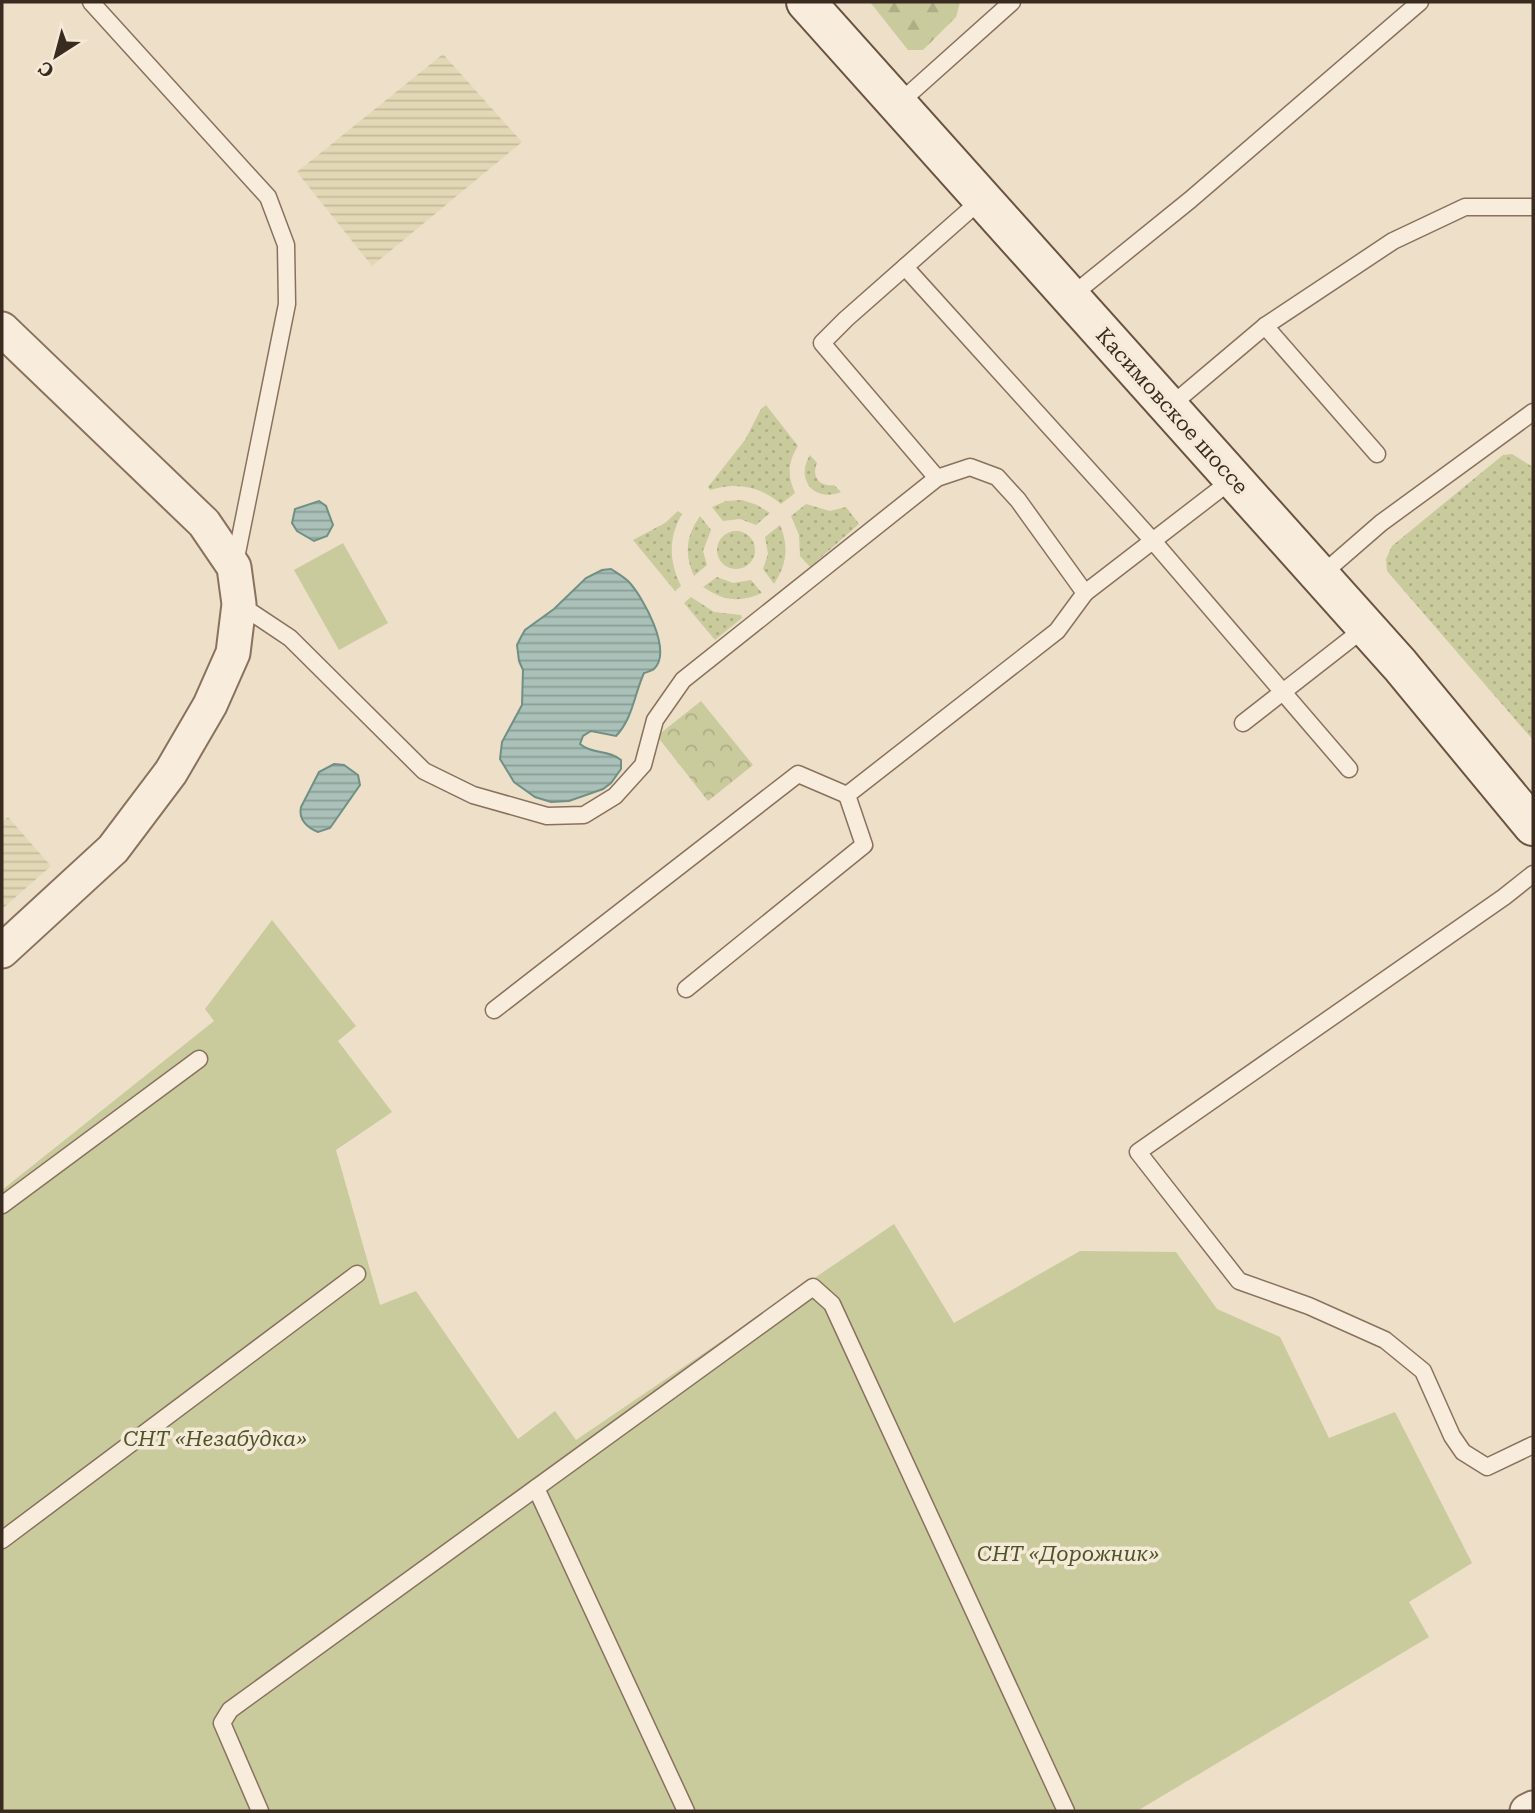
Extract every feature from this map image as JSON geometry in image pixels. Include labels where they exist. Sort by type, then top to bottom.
[{"type":"main road","name":"Касимовское шоссе","points":[[806,2],[1366,627],[1533,826]]},
{"type":"street","points":[[2,330],[204,523],[234,567],[239,604],[233,653],[209,705],[171,772],[113,849],[2,951]]},
{"type":"street","points":[[1527,1811],[1533,1808]]},
{"type":"lane","points":[[91,2],[268,197],[286,245],[288,304],[234,567]]},
{"type":"lane","points":[[898,104],[1012,2]]},
{"type":"lane","points":[[1070,297],[1190,200],[1420,2]]},
{"type":"lane","points":[[937,478],[822,343],[982,199]]},
{"type":"lane","points":[[1169,407],[1265,326],[1393,241],[1465,207],[1533,206]]},
{"type":"lane","points":[[905,267],[1153,541],[1349,768]]},
{"type":"lane","points":[[1265,326],[1377,454]]},
{"type":"lane","points":[[1320,576],[1381,523],[1533,412]]},
{"type":"lane","points":[[239,604],[290,638],[424,771],[473,794],[547,816],[584,815],[615,796],[643,765],[656,720],[683,680],[937,478],[970,467],[997,477],[1018,499],[1085,593]]},
{"type":"lane","points":[[847,795],[1057,631],[1085,593],[1233,479]]},
{"type":"lane","points":[[1243,723],[1366,627]]},
{"type":"lane","points":[[494,1010],[798,774],[847,795],[864,845],[686,989]]},
{"type":"lane","points":[[1533,874],[1493,905],[1138,1152],[1239,1282],[1310,1306],[1385,1340],[1423,1371],[1451,1436],[1463,1452],[1488,1467],[1533,1445]]},
{"type":"lane","points":[[2,1205],[199,1059]]},
{"type":"lane","points":[[2,1540],[357,1274]]},
{"type":"lane","points":[[260,1811],[222,1723],[230,1710],[813,1287],[832,1304],[1066,1811]]},
{"type":"lane","points":[[536,1488],[685,1811]]},
{"type":"shaded area","points":[[443,54],[522,142],[372,266],[297,172]]},
{"type":"shaded area","points":[[319,501],[326,506],[333,525],[327,536],[314,541],[297,531],[292,523],[295,509]]},
{"type":"shaded area","points":[[611,569],[629,582],[648,611],[658,638],[659,661],[654,669],[644,673],[630,714],[616,736],[591,731],[583,736],[580,744],[621,760],[621,769],[611,783],[603,789],[569,801],[551,802],[535,797],[514,782],[500,759],[502,742],[522,705],[523,670],[517,645],[525,630],[554,609],[586,578],[602,570]]},
{"type":"shaded area","points":[[334,764],[344,765],[358,775],[360,785],[330,828],[318,832],[305,823],[300,812],[301,807],[319,772]]},
{"type":"shaded area","points":[[8,817],[51,866],[2,909],[2,822]]},
{"type":"green space","points":[[870,2],[960,2],[956,17],[923,50],[908,50]]},
{"type":"green space","points":[[766,405],[798,446],[790,469],[795,493],[781,504],[765,493],[748,487],[730,486],[710,490],[708,487],[745,440],[761,409]]},
{"type":"green space","points":[[1512,454],[1533,467],[1533,740],[1387,571],[1386,559],[1392,546],[1503,455]]},
{"type":"green space","points":[[810,455],[817,463],[815,473],[818,480],[834,485],[841,492],[823,494],[810,487],[805,472]]},
{"type":"green space","points":[[742,500],[770,513],[756,525],[740,519],[723,521],[712,507],[726,501]]},
{"type":"green space","points":[[806,504],[830,511],[846,507],[859,524],[810,567],[800,556],[799,535],[791,516]]},
{"type":"green space","points":[[678,511],[682,514],[672,541],[672,559],[681,586],[675,591],[633,540],[665,523]]},
{"type":"green space","points":[[700,516],[711,530],[703,551],[707,565],[694,576],[688,545]]},
{"type":"green space","points":[[780,525],[785,541],[785,555],[782,569],[774,584],[763,569],[768,554],[765,537]]},
{"type":"green space","points":[[736,531],[750,536],[755,550],[750,564],[736,569],[722,564],[717,550],[722,536]]},
{"type":"green space","points":[[343,543],[388,623],[339,650],[294,570]]},
{"type":"green space","points":[[717,577],[733,583],[751,580],[762,593],[732,599],[703,587]]},
{"type":"green space","points":[[691,597],[714,612],[741,615],[742,618],[715,640],[684,603]]},
{"type":"green space","points":[[701,701],[753,765],[708,801],[657,736]]},
{"type":"green space","name":"СНТ «Дорожник»","points":[[272,920],[356,1026],[338,1041],[392,1112],[336,1150],[380,1305],[416,1291],[518,1439],[555,1411],[576,1440],[894,1224],[954,1323],[1080,1251],[1176,1252],[1217,1309],[1280,1337],[1329,1438],[1395,1412],[1472,1563],[1409,1602],[1429,1637],[1137,1811],[2,1811],[2,1190],[214,1021],[205,1009]]},
{"type":"park label","name":"СНТ «Незабудка»","points":[[215,1439]]}]
